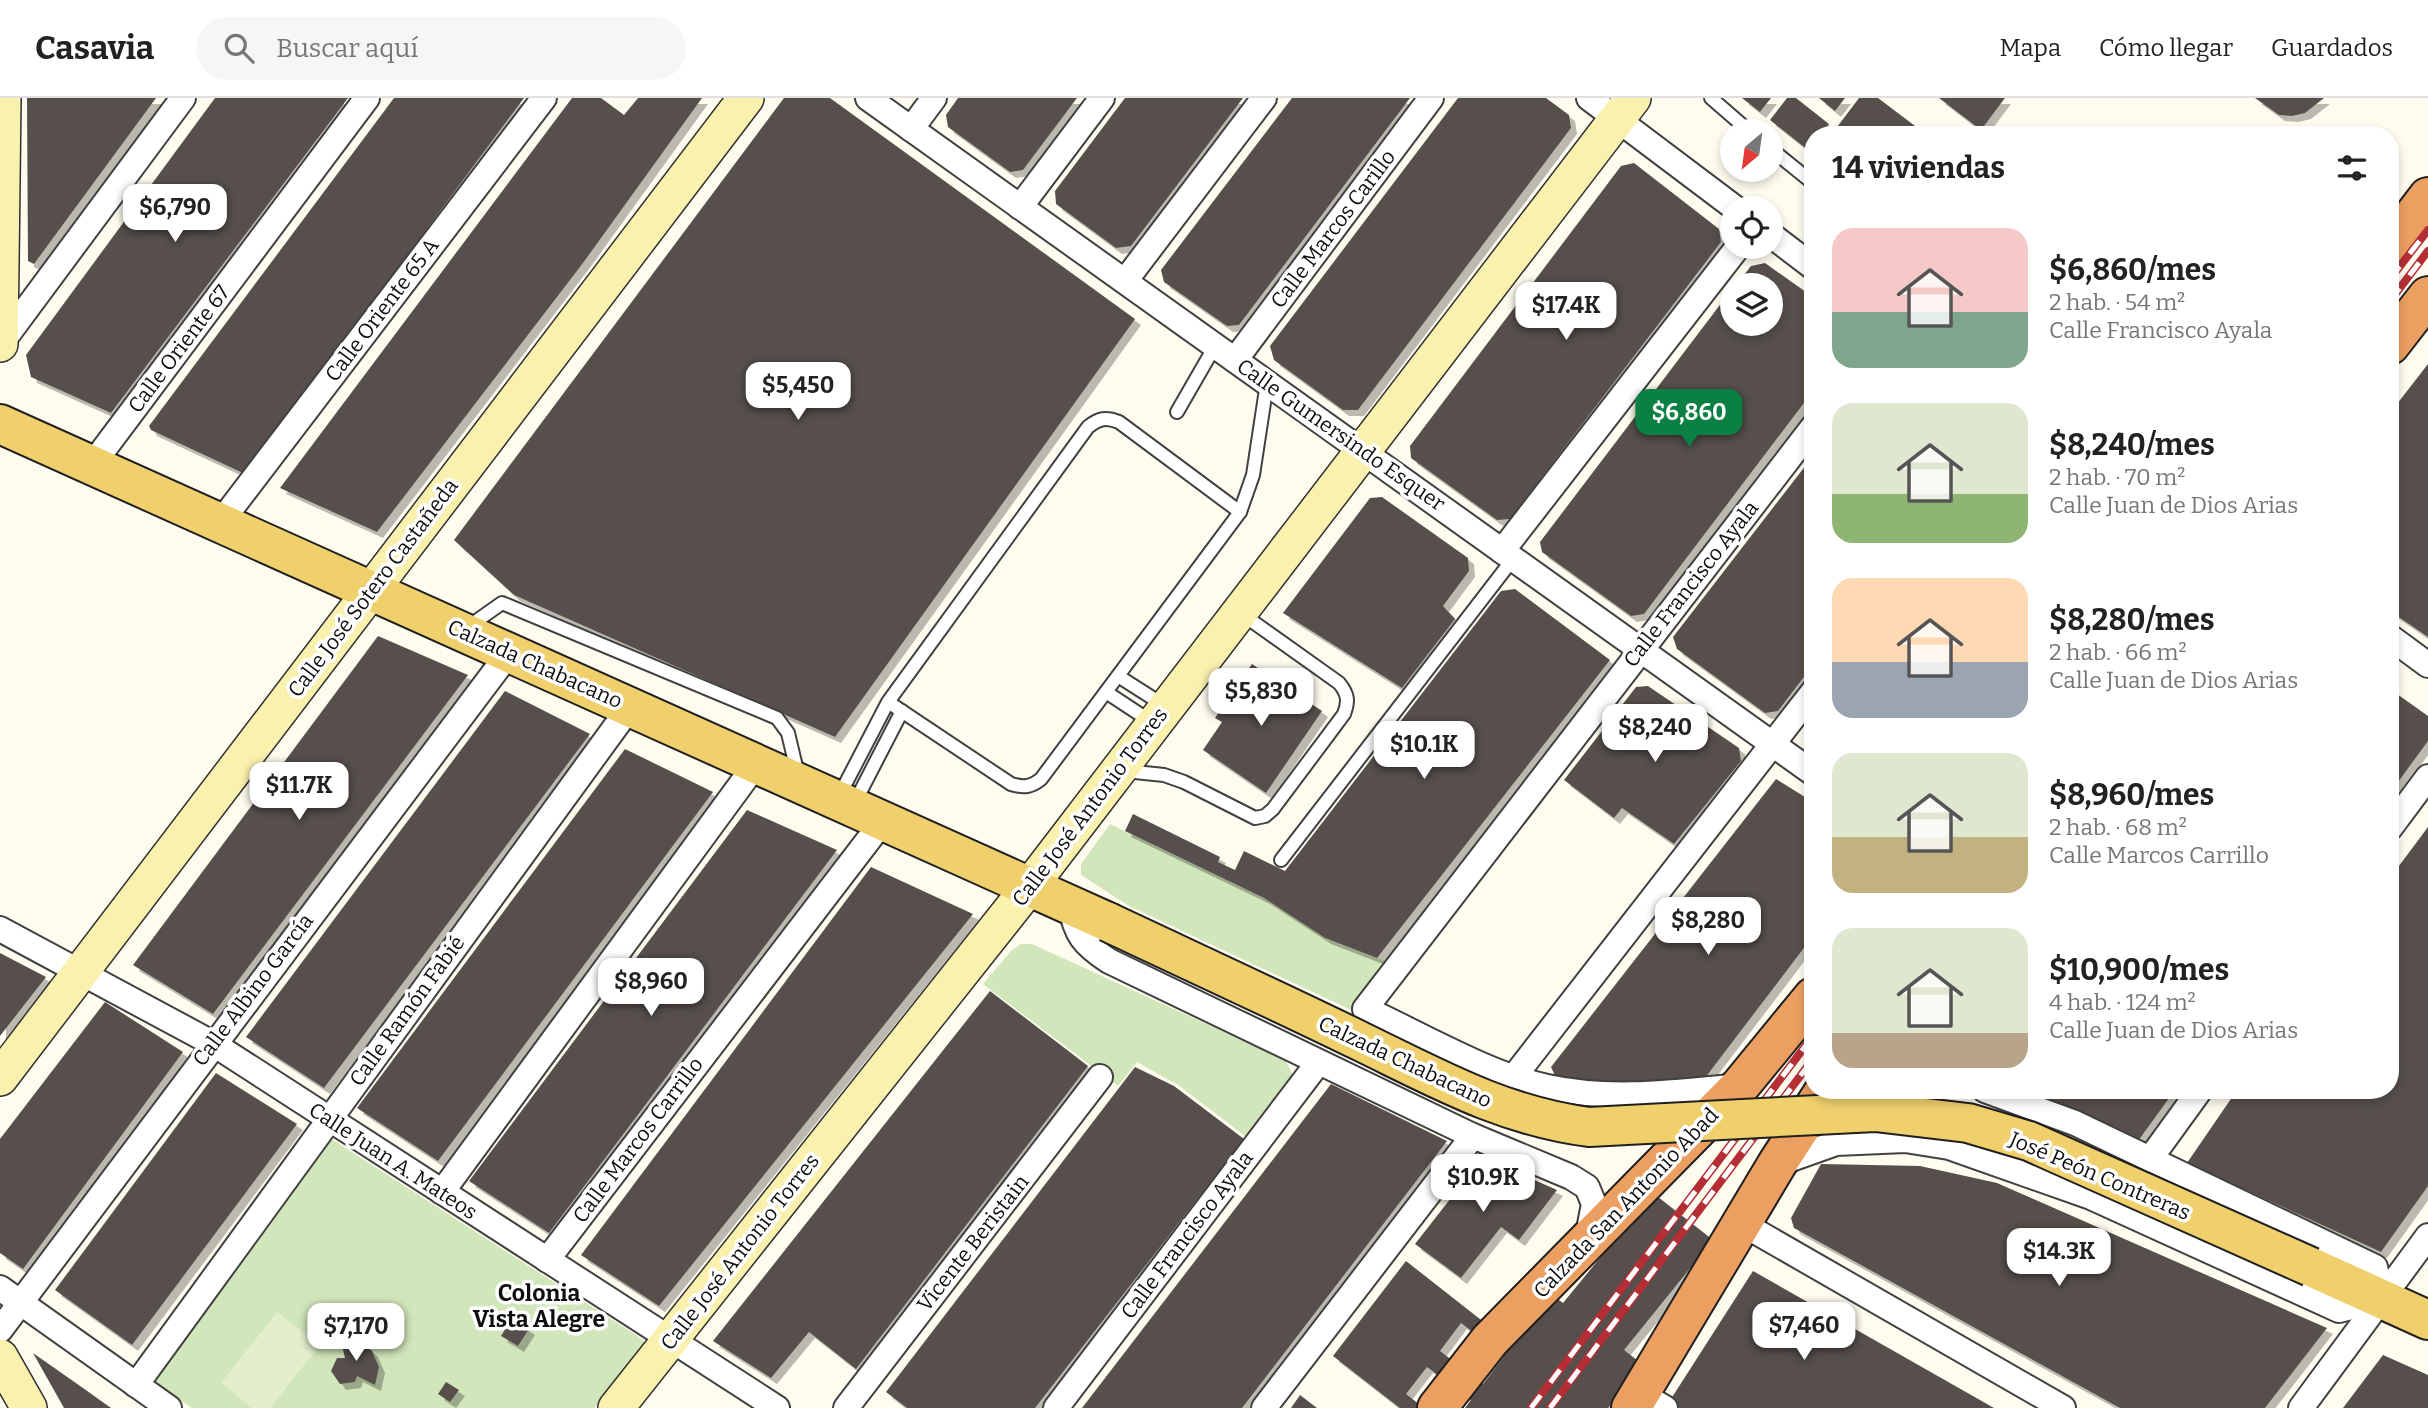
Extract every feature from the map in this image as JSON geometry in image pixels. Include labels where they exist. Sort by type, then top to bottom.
[{"type":"highway","points":[[2399,235],[2428,197]]},
{"type":"highway","points":[[2399,333],[2428,296]]},
{"type":"highway","name":"Calzada San Antonio Abad","points":[[1437,1408],[1490,1340],[1586,1246],[1740,1086],[1804,1008]]},
{"type":"highway","points":[[1646,1403],[1741,1223],[1819,1099]]},
{"type":"main road","name":"Calzada Chabacano","points":[[0,424],[1070,904],[1448,1085],[1512,1112],[1549,1122],[1589,1127],[1761,1119]]},
{"type":"main road","name":"José Peón Contreras","points":[[1761,1119],[1875,1112],[1968,1123],[2029,1141],[2428,1320]]},
{"type":"street","points":[[1,343],[3,98]]},
{"type":"street","points":[[1,343],[183,98]]},
{"type":"street","name":"Calle Oriente 67","points":[[92,465],[366,98]]},
{"type":"street","name":"Calle Oriente 65 A","points":[[220,523],[544,98]]},
{"type":"street","name":"Calle José Sotero Castañeda","points":[[0,1078],[746,98]]},
{"type":"street","name":"Calle Gumersindo Esquer","points":[[868,98],[1804,766]]},
{"type":"street","points":[[911,128],[934,98]]},
{"type":"street","points":[[1020,207],[1102,98]]},
{"type":"street","points":[[1125,281],[1264,98]]},
{"type":"street","name":"Calle Marcos Carillo","points":[[1235,360],[1430,98]]},
{"type":"street","points":[[1589,98],[1625,109],[1722,196]]},
{"type":"street","name":"Calle José Antonio Torres","points":[[616,1408],[1030,886],[1625,109]]},
{"type":"street","points":[[1783,244],[1804,260]]},
{"type":"street","points":[[1508,555],[1729,259]]},
{"type":"street","name":"Calle Francisco Ayala","points":[[1365,1009],[1804,439]]},
{"type":"street","points":[[2399,644],[2428,665]]},
{"type":"street","name":"Calle Albino García","points":[[0,1330],[10,1296],[212,1043],[509,653]]},
{"type":"street","points":[[1513,1078],[1804,704]]},
{"type":"street","name":"Calle Ramón Fabié","points":[[136,1385],[630,707]]},
{"type":"street","points":[[442,1192],[756,764]]},
{"type":"street","points":[[2399,816],[2428,777]]},
{"type":"street","name":"Calle Marcos Carrillo","points":[[547,1260],[858,809]]},
{"type":"street","name":"Calzada Chabacano","points":[[1070,904],[1075,928],[1088,947],[1108,961],[1473,1136],[1587,1186],[1594,1204],[1586,1246]]},
{"type":"street","name":"Calle Juan A. Mateos","points":[[0,929],[212,1043],[777,1408]]},
{"type":"street","name":"Calzada Chabacano","points":[[1365,1009],[1513,1078],[1584,1093],[1629,1096],[1740,1086]]},
{"type":"street","name":"Calle Francisco Ayala","points":[[1056,1408],[1318,1063]]},
{"type":"street","name":"Vicente Beristain","points":[[846,1408],[1100,1077]]},
{"type":"street","name":"José Peón Contreras","points":[[1777,1164],[1836,1143],[1905,1140],[1949,1147],[2091,1197],[2339,1310],[2382,1299],[2375,1267],[2075,1123],[2010,1099]]},
{"type":"street","points":[[2150,1159],[2193,1099]]},
{"type":"street","points":[[1264,1408],[1473,1136]]},
{"type":"street","points":[[1741,1223],[2063,1408]]},
{"type":"street","points":[[2301,1408],[2428,1236]]},
{"type":"street","points":[[10,1296],[169,1408]]},
{"type":"street","points":[[0,1357],[29,1408]]},
{"type":"lane","points":[[1711,98],[1735,119]]},
{"type":"lane","points":[[1783,159],[1804,176]]},
{"type":"lane","points":[[1177,412],[1215,346]]},
{"type":"lane","points":[[888,702],[1011,784],[1021,788],[1032,786],[1041,779],[1240,512],[1253,475],[1267,383]]},
{"type":"lane","points":[[858,809],[888,702],[1087,427],[1096,420],[1108,418],[1119,422],[1240,512]]},
{"type":"lane","points":[[1281,860],[1508,555]]},
{"type":"lane","points":[[462,631],[502,603],[777,718],[788,733],[800,783]]},
{"type":"lane","points":[[1117,771],[1164,775],[1255,818],[1265,816],[1273,809],[1344,714],[1348,704],[1346,692],[1339,683],[1240,612]]},
{"type":"lane","points":[[1118,676],[1160,715]]},
{"type":"lane","points":[[1106,692],[1160,715]]},
{"type":"lane","points":[[858,809],[902,711]]},
{"type":"green space","points":[[1110,824],[1264,898],[1325,938],[1385,961],[1357,999],[1362,1015],[1129,906],[1081,875],[1081,864]]},
{"type":"green space","points":[[1021,944],[1032,944],[1285,1060],[1292,1073],[1288,1088],[1249,1139],[1178,1085],[1137,1062],[1118,1086],[983,984],[1012,950]]},
{"type":"green space","points":[[330,1138],[642,1339],[645,1344],[595,1408],[192,1408],[153,1382]]},
{"type":"green space","points":[[277,1312],[320,1345],[270,1408],[252,1408],[221,1383]]},
{"type":"building","points":[[27,98],[156,98],[34,264],[28,261]]},
{"type":"building","points":[[215,98],[348,98],[111,413],[31,377],[26,355]]},
{"type":"building","points":[[394,98],[524,98],[245,474],[151,430],[149,426]]},
{"type":"building","points":[[572,98],[601,98],[624,115],[638,98],[702,98],[583,263],[377,532],[280,488]]},
{"type":"building","points":[[784,98],[830,98],[1135,319],[835,737],[514,595],[454,540]]},
{"type":"building","points":[[958,98],[1077,98],[1023,170],[1010,172],[948,127],[946,115]]},
{"type":"building","points":[[1125,98],[1243,98],[1131,246],[1116,248],[1056,204],[1055,191]]},
{"type":"building","points":[[1292,98],[1410,98],[1239,325],[1227,326],[1164,282],[1161,270]]},
{"type":"building","points":[[1458,98],[1546,98],[1569,115],[1571,128],[1358,410],[1343,410],[1274,360],[1270,346]]},
{"type":"building","points":[[1742,98],[1771,98],[1760,112]]},
{"type":"building","points":[[1787,98],[1796,98],[1829,124],[1804,126],[1804,147],[1783,130],[1783,119],[1771,119]]},
{"type":"building","points":[[1819,98],[1845,98],[1835,111]]},
{"type":"building","points":[[1859,98],[1878,98],[1915,126],[1838,126]]},
{"type":"building","points":[[1939,98],[2005,98],[1984,126],[1976,126]]},
{"type":"building","points":[[2255,98],[2324,98],[2305,113],[2292,116],[2279,115]]},
{"type":"building","points":[[1634,163],[1719,229],[1720,243],[1510,519],[1497,520],[1411,458],[1410,446],[1621,166]]},
{"type":"building","points":[[1765,263],[1779,273],[1745,273],[1751,266]]},
{"type":"building","points":[[1783,276],[1804,291],[1804,403],[1644,614],[1631,616],[1542,552],[1540,542],[1720,305],[1720,336],[1783,336]]},
{"type":"building","points":[[2428,364],[2428,637],[2399,617],[2399,401]]},
{"type":"building","points":[[1804,468],[1804,677],[1778,711],[1765,713],[1677,649],[1673,637]]},
{"type":"building","points":[[1382,497],[1468,558],[1469,571],[1443,606],[1455,619],[1402,688],[1283,613],[1370,498]]},
{"type":"building","points":[[1515,589],[1610,660],[1377,958],[1325,938],[1264,898],[1125,831],[1133,814],[1220,857],[1218,862],[1235,870],[1244,851],[1285,871],[1501,591]]},
{"type":"building","points":[[378,636],[468,675],[213,1014],[133,965]]},
{"type":"building","points":[[1252,664],[1322,711],[1266,793],[1203,750],[1222,722],[1215,718]]},
{"type":"building","points":[[1648,686],[1739,748],[1741,761],[1674,844],[1622,808],[1614,818],[1564,780],[1636,687]]},
{"type":"building","points":[[505,691],[590,734],[324,1088],[246,1037]]},
{"type":"building","points":[[2399,695],[2428,716],[2428,741],[2399,781]]},
{"type":"building","points":[[625,749],[713,792],[438,1161],[357,1108]]},
{"type":"building","points":[[1776,779],[1804,796],[1804,948],[1705,1078],[1609,1084],[1557,1080],[1551,1067]]},
{"type":"building","points":[[747,810],[837,850],[549,1233],[469,1181]]},
{"type":"building","points":[[2428,827],[2428,1186],[2381,1252],[2187,1163],[2231,1099],[2399,1099],[2399,866]]},
{"type":"building","points":[[871,867],[973,914],[659,1306],[581,1255]]},
{"type":"building","points":[[0,953],[46,977],[0,1036]]},
{"type":"building","points":[[990,991],[1088,1066],[856,1369],[809,1332],[771,1378],[713,1341]]},
{"type":"building","points":[[105,1002],[183,1052],[23,1269],[0,1253],[0,1139]]},
{"type":"building","points":[[1135,1067],[1174,1086],[1244,1139],[1035,1408],[907,1408],[886,1392]]},
{"type":"building","points":[[216,1073],[297,1124],[132,1345],[55,1290]]},
{"type":"building","points":[[1331,1084],[1447,1141],[1242,1408],[1082,1408]]},
{"type":"building","points":[[2043,1099],[2168,1099],[2138,1141]]},
{"type":"building","points":[[1483,1157],[1557,1190],[1519,1240],[1501,1227],[1461,1278],[1415,1244]]},
{"type":"building","points":[[1821,1164],[1920,1166],[1997,1183],[2327,1328],[2265,1408],[2120,1408],[1794,1228],[1791,1218]]},
{"type":"building","points":[[1653,1193],[1713,1240],[1624,1350],[1642,1364],[1608,1408],[1465,1408],[1471,1400],[1427,1367],[1406,1394],[1424,1408],[1400,1408],[1333,1356],[1406,1261],[1513,1345],[1551,1294],[1563,1303]],"holes":[[[1461,1323],[1504,1356],[1483,1384],[1440,1351]]]},
{"type":"building","points":[[1753,1271],[1994,1408],[1680,1408],[1669,1402]]},
{"type":"building","points":[[512,1318],[529,1329],[518,1346],[501,1336]]},
{"type":"building","points":[[340,1337],[358,1339],[372,1351],[379,1367],[375,1385],[357,1376],[355,1382],[340,1384],[331,1371],[337,1358],[345,1358]]},
{"type":"building","points":[[33,1353],[83,1388],[111,1408],[64,1408]]},
{"type":"building","points":[[2383,1355],[2428,1375],[2428,1408],[2343,1408]]},
{"type":"building","points":[[446,1382],[459,1390],[450,1402],[438,1394]]},
{"type":"building","points":[[1300,1395],[1317,1408],[1291,1408]]},
{"type":"railway","points":[[2399,267],[2428,230]]},
{"type":"railway","points":[[2399,289],[2428,251]]},
{"type":"railway","points":[[1531,1408],[1804,1048]]},
{"type":"railway","points":[[1550,1408],[1804,1071]]},
{"type":"district","name":"Colonia Vista Alegre","points":[[539,1306]]}]
